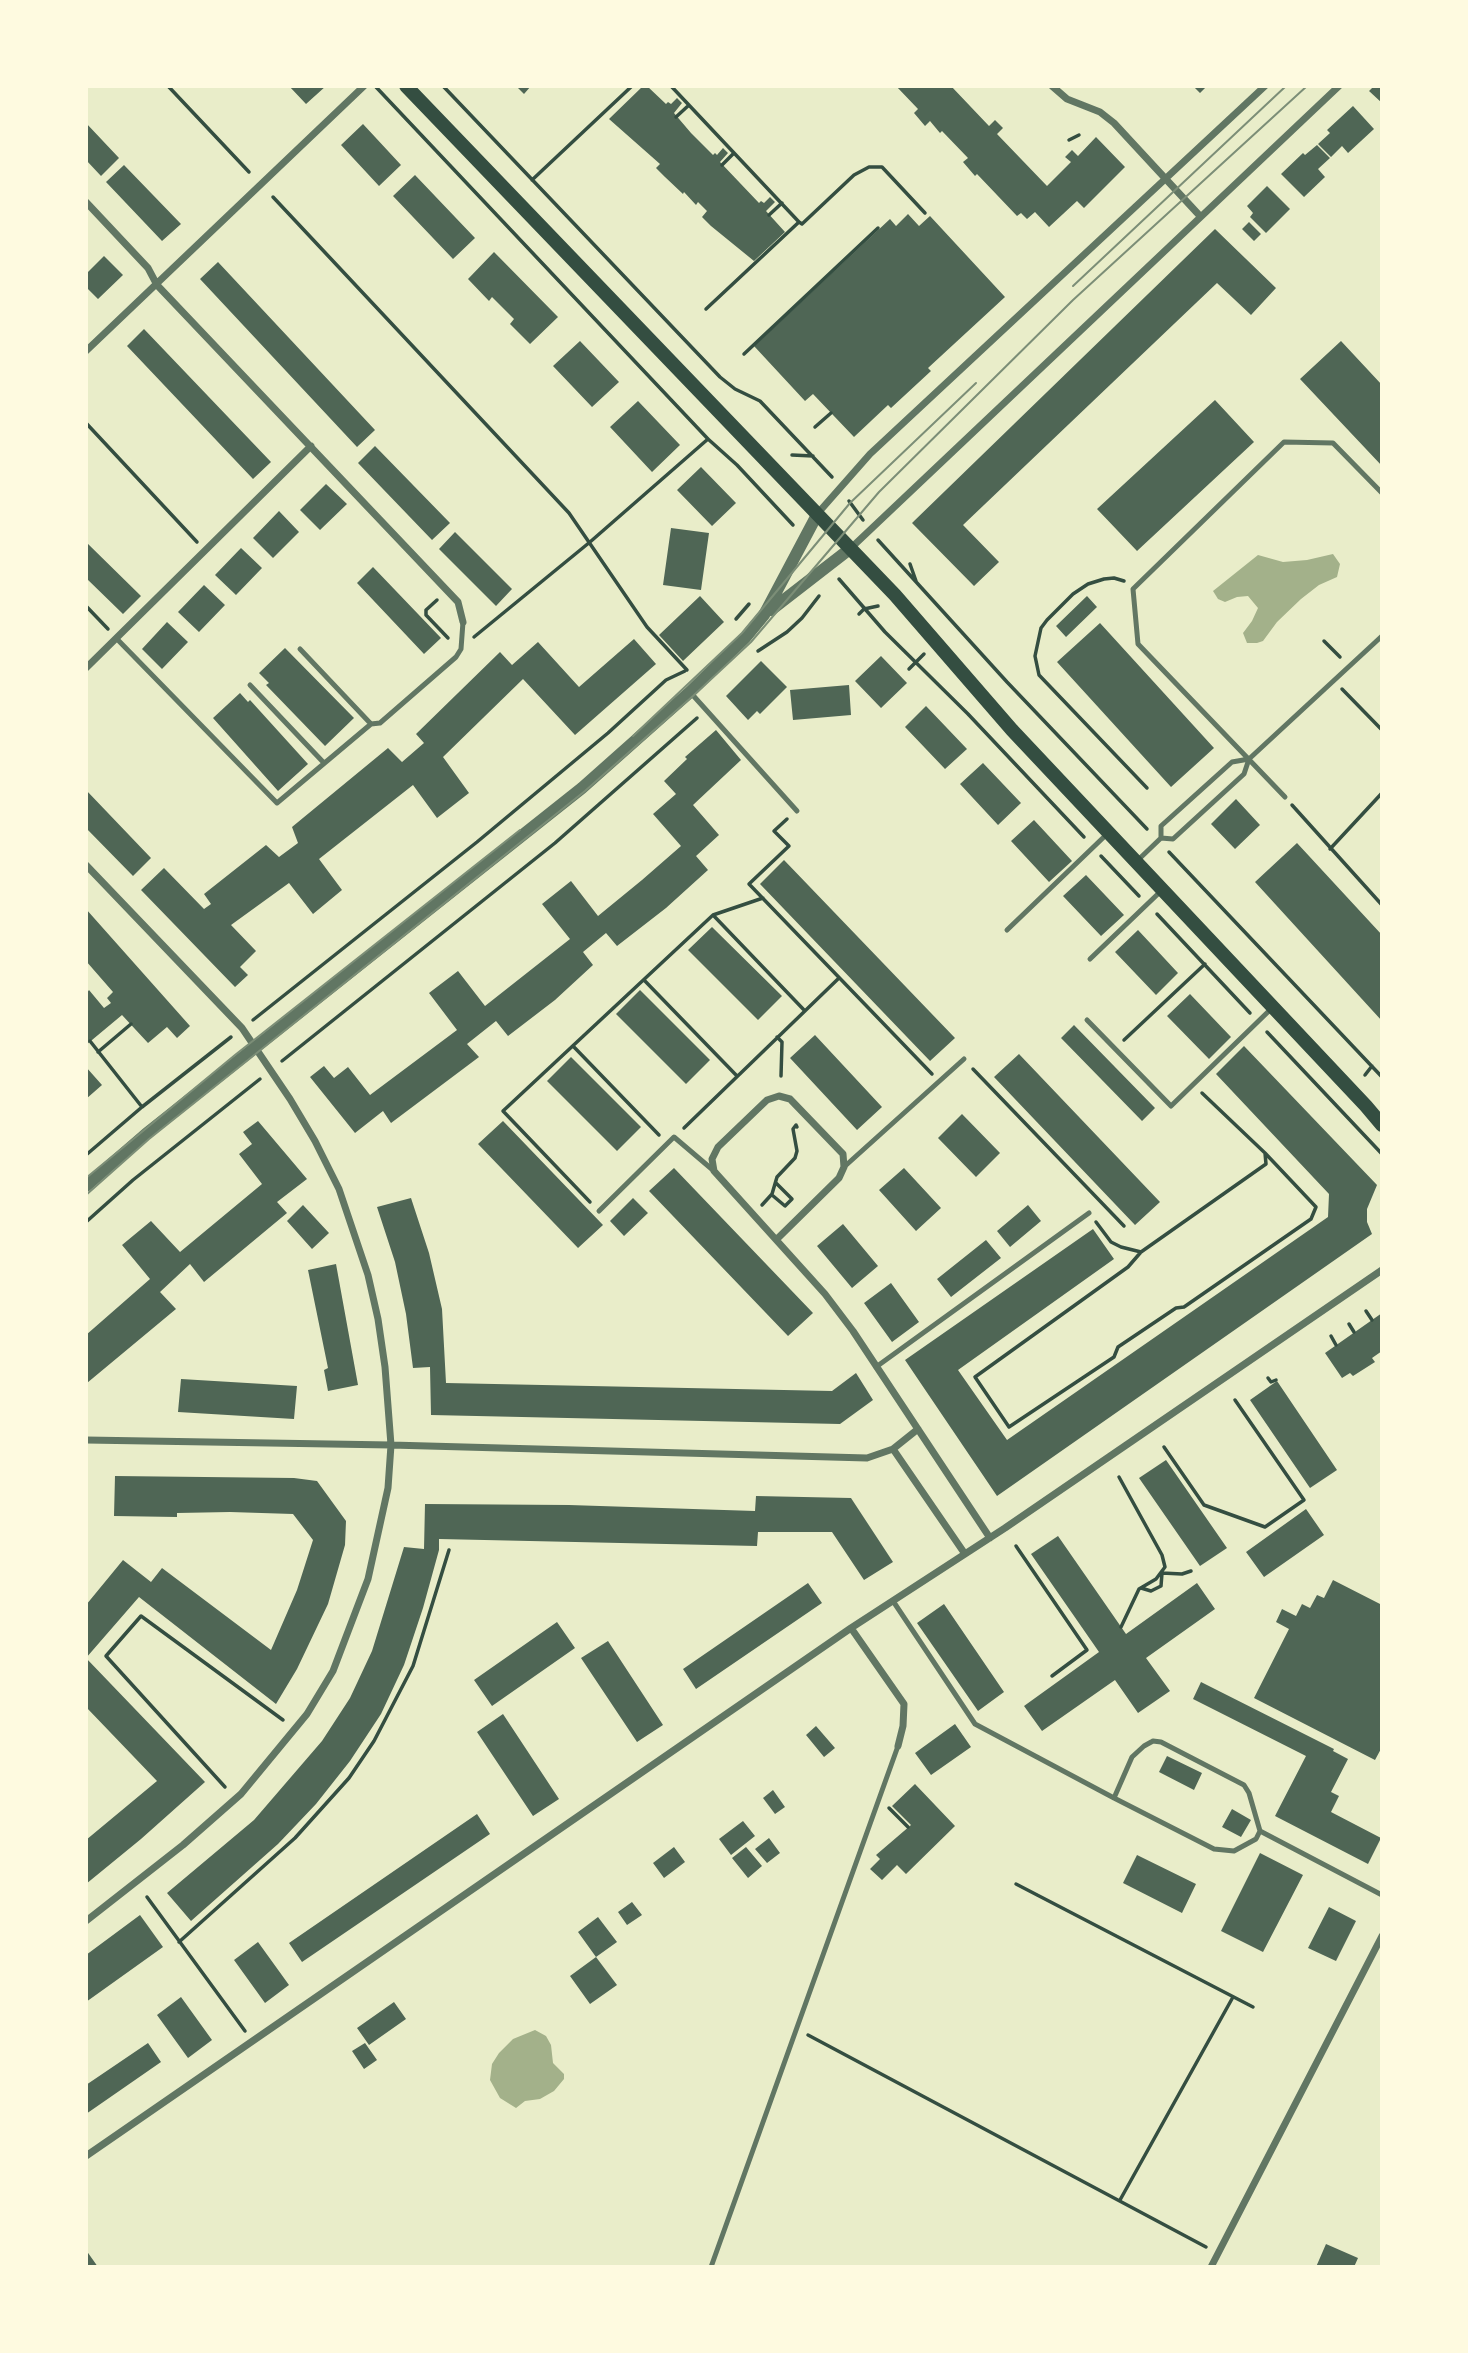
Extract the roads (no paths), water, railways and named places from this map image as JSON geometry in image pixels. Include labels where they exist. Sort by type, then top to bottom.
[{"type":"main road","points":[[406,86],[918,619],[1012,730],[1382,1125]]},
{"type":"main road","points":[[1366,1106],[1382,1118]]},
{"type":"street","points":[[86,351],[364,86]]},
{"type":"street","points":[[1052,86],[1067,99],[1100,112],[1114,123],[1200,216]]},
{"type":"street","points":[[86,1186],[255,1047],[582,788],[690,692],[746,638],[764,615],[818,513],[870,454],[1265,86]]},
{"type":"street","points":[[764,615],[851,548],[1339,86]]},
{"type":"street","points":[[86,202],[148,268],[157,285],[458,602],[464,622]]},
{"type":"street","points":[[86,668],[311,446]]},
{"type":"street","points":[[86,865],[242,1028],[315,1141],[339,1189],[357,1238],[378,1319],[391,1445],[388,1488],[368,1579],[333,1671],[307,1714],[241,1794],[174,1853],[86,1921]]},
{"type":"street","points":[[777,1239],[839,1178],[844,1167],[843,1154],[790,1099],[779,1096],[767,1100],[718,1147],[712,1159],[714,1171],[825,1294],[990,1538]]},
{"type":"street","points":[[86,2156],[851,1628],[990,1538],[1382,1270]]},
{"type":"street","points":[[86,1440],[867,1458],[893,1449],[918,1429]]},
{"type":"street","points":[[893,1449],[965,1554]]},
{"type":"street","points":[[851,1628],[904,1704],[903,1726],[898,1746]]},
{"type":"street","points":[[1211,2267],[1382,1936]]},
{"type":"lane","points":[[1285,797],[1138,644],[1133,589],[1284,442],[1333,443],[1382,493]]},
{"type":"lane","points":[[117,638],[277,803],[371,724],[380,723],[456,657],[461,649],[464,622]]},
{"type":"lane","points":[[1161,838],[1173,839],[1244,774],[1249,759],[1382,636]]},
{"type":"lane","points":[[300,649],[371,724]]},
{"type":"lane","points":[[250,685],[324,763]]},
{"type":"lane","points":[[690,692],[797,811]]},
{"type":"lane","points":[[1137,861],[1161,838],[1161,826],[1233,762],[1249,759]]},
{"type":"lane","points":[[1007,930],[1110,832]]},
{"type":"lane","points":[[1090,959],[1163,889]]},
{"type":"lane","points":[[1087,1020],[1171,1106],[1273,1006]]},
{"type":"lane","points":[[844,1167],[964,1059]]},
{"type":"lane","points":[[599,1211],[674,1137],[714,1171]]},
{"type":"lane","points":[[876,1367],[1089,1213]]},
{"type":"lane","points":[[893,1601],[975,1724],[1114,1798],[1214,1849],[1234,1851],[1256,1839],[1260,1832],[1249,1793],[1244,1785],[1161,1742],[1153,1741],[1132,1757],[1114,1798]]},
{"type":"lane","points":[[711,2267],[898,1746]]},
{"type":"lane","points":[[1260,1832],[1382,1895]]},
{"type":"tram line","points":[[1073,286],[1286,86]]},
{"type":"tram line","points":[[86,1195],[149,1139],[585,791],[693,696],[751,642],[879,492],[1073,300],[1307,86]]},
{"type":"tram line","points":[[633,736],[742,633],[850,503],[976,383]]},
{"type":"tram line","points":[[86,1178],[235,1055],[520,830]]}]
